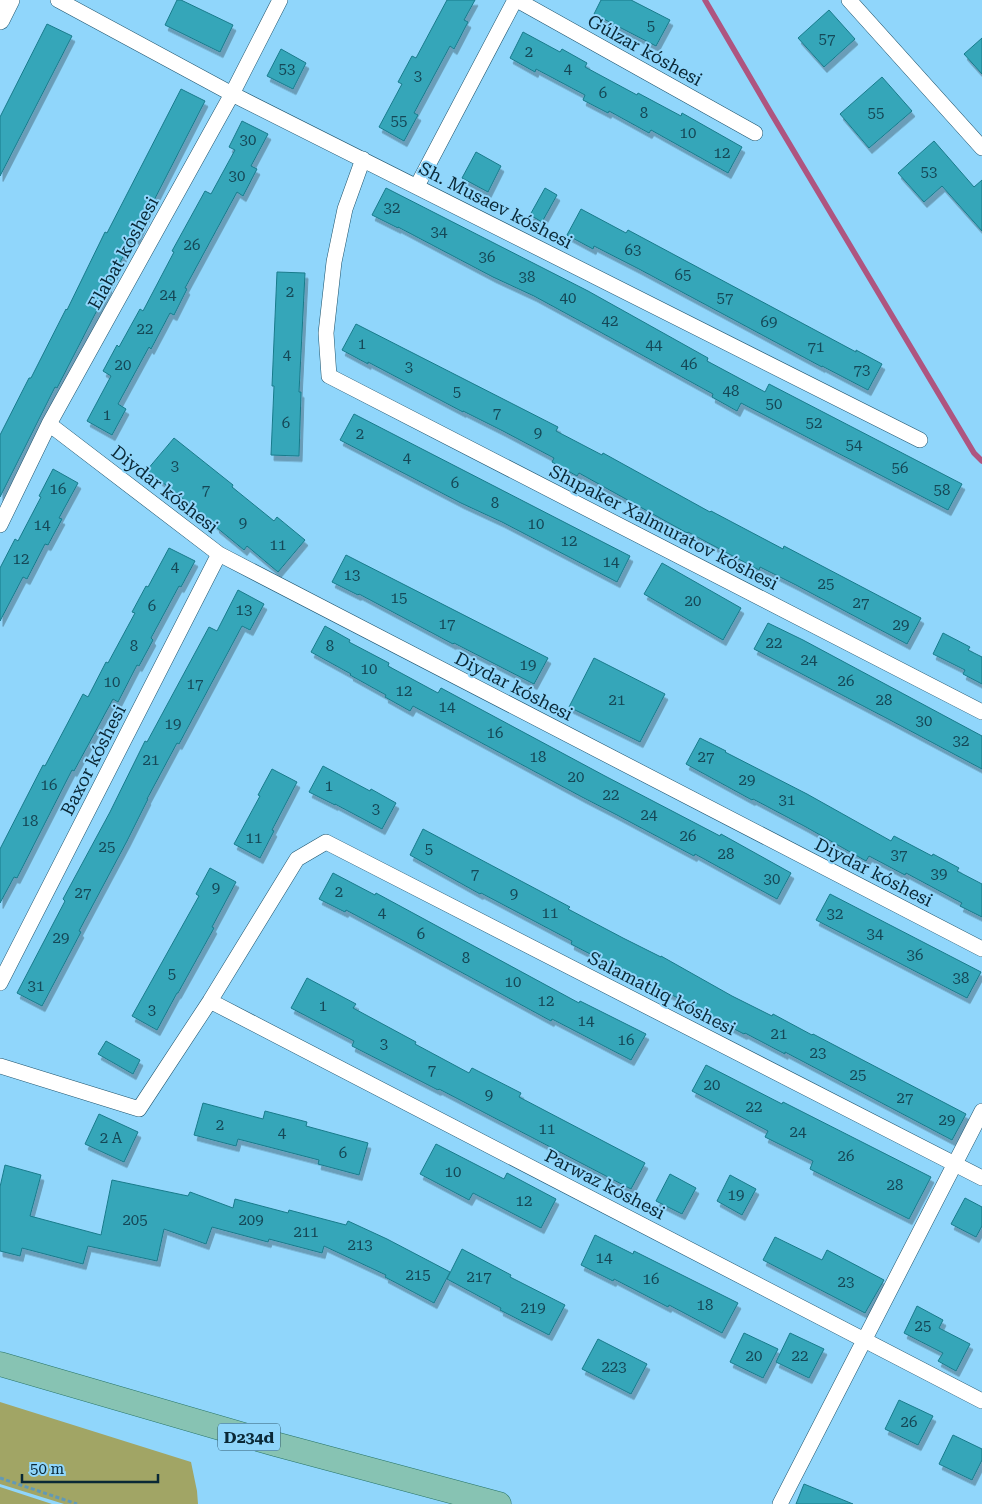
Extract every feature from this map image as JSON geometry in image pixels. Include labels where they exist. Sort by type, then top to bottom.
[{"type":"main road","name":"D234d","points":[[0,1364],[275,1444],[499,1504]]},
{"type":"street","points":[[0,20],[10,0]]},
{"type":"street","name":"Sh. Musaev kóshesi","points":[[58,0],[232,94],[920,440]]},
{"type":"street","name":"Elabat kóshesi","points":[[0,525],[49,424],[232,94],[280,0]]},
{"type":"street","points":[[417,186],[516,0]]},
{"type":"street","name":"Gúlzar kóshesi","points":[[516,0],[755,133]]},
{"type":"street","points":[[849,0],[982,148]]},
{"type":"street","name":"Shıpaker Xalmuratov kóshesi","points":[[363,159],[345,209],[334,262],[326,333],[329,376],[982,712]]},
{"type":"street","name":"Diydar kóshesi","points":[[49,424],[219,554],[982,949]]},
{"type":"street","name":"Baxor kóshesi","points":[[0,983],[219,554]]},
{"type":"street","name":"Salamatlıq kóshesi","points":[[210,1001],[297,859],[326,842],[982,1178]]},
{"type":"street","points":[[0,1066],[139,1109],[210,1001]]},
{"type":"street","name":"Parwaz kóshesi","points":[[210,1001],[982,1401]]},
{"type":"street","points":[[780,1504],[982,1112]]},
{"type":"path","points":[[0,1478],[78,1504]]},
{"type":"green space","points":[[0,1402],[191,1462],[198,1504],[64,1504],[0,1484]]},
{"type":"green space","points":[[0,1487],[52,1504],[0,1504]]},
{"type":"building","points":[[177,0],[181,0],[233,25],[220,52],[165,25]]},
{"type":"building","points":[[447,0],[475,0],[464,20],[468,22],[454,49],[450,46],[414,113],[418,115],[404,141],[379,127],[402,84],[398,82],[412,56],[416,58]]},
{"type":"building","points":[[601,0],[631,0],[670,20],[656,46],[594,14]]},
{"type":"building","points":[[829,10],[855,39],[824,67],[798,38]]},
{"type":"building","points":[[47,24],[72,36],[0,176],[0,117]]},
{"type":"building","points":[[523,32],[560,52],[562,49],[587,63],[585,67],[681,116],[682,113],[742,147],[728,173],[651,130],[649,133],[609,111],[608,113],[583,100],[585,95],[536,69],[535,72],[510,58]]},
{"type":"building","points":[[982,38],[982,74],[964,54]]},
{"type":"building","points":[[281,49],[306,63],[293,89],[267,76]]},
{"type":"building","points":[[882,77],[912,111],[869,148],[840,114]]},
{"type":"building","points":[[181,89],[205,101],[136,239],[133,237],[0,497],[0,435]]},
{"type":"building","points":[[242,121],[268,134],[251,166],[257,169],[243,196],[237,192],[185,288],[187,289],[174,315],[170,313],[151,349],[149,347],[118,404],[126,409],[112,435],[87,421],[111,376],[103,371],[140,309],[143,311],[174,252],[172,251],[205,191],[211,194],[235,150],[229,147]]},
{"type":"building","points":[[934,141],[974,187],[982,180],[982,231],[942,186],[924,202],[898,173]]},
{"type":"building","points":[[476,152],[501,166],[488,192],[462,178]]},
{"type":"building","points":[[386,188],[588,291],[708,358],[707,361],[765,392],[769,384],[962,484],[948,510],[741,403],[737,411],[712,397],[713,394],[534,296],[372,215]]},
{"type":"building","points":[[545,188],[557,195],[542,222],[530,215]]},
{"type":"building","points":[[581,209],[626,233],[628,230],[856,352],[856,350],[882,364],[868,390],[639,269],[594,246],[593,249],[567,235]]},
{"type":"building","points":[[277,272],[305,273],[299,392],[301,392],[299,456],[271,455]]},
{"type":"building","points":[[356,324],[558,427],[556,431],[602,455],[603,453],[710,512],[783,549],[784,546],[921,618],[907,644],[796,585],[760,567],[759,570],[687,533],[579,473],[577,476],[552,462],[554,458],[342,350]]},
{"type":"building","points":[[354,414],[630,556],[617,582],[340,440]]},
{"type":"building","points":[[174,438],[233,485],[232,487],[274,521],[277,517],[305,540],[278,572],[247,546],[244,550],[147,470]]},
{"type":"building","points":[[53,469],[78,483],[59,518],[62,519],[48,545],[45,544],[27,579],[23,577],[0,621],[0,568],[15,539],[18,541]]},
{"type":"building","points":[[169,548],[195,561],[151,638],[153,640],[139,666],[137,665],[118,702],[113,699],[74,771],[72,770],[17,878],[14,877],[0,903],[0,849],[43,765],[45,766],[83,694],[88,697],[106,662],[108,663],[135,613],[132,612]]},
{"type":"building","points":[[346,555],[548,658],[534,684],[332,582]]},
{"type":"building","points":[[662,563],[741,608],[723,640],[644,594]]},
{"type":"building","points":[[238,590],[264,604],[250,630],[242,626],[179,744],[177,743],[42,1006],[17,993],[65,901],[63,899],[110,812],[145,741],[147,742],[209,627],[217,631]]},
{"type":"building","points":[[768,623],[982,736],[982,769],[754,649]]},
{"type":"building","points":[[325,626],[350,640],[349,642],[389,663],[388,666],[438,693],[441,688],[720,836],[721,834],[791,873],[777,899],[413,706],[410,711],[385,697],[386,695],[311,652]]},
{"type":"building","points":[[943,633],[970,647],[968,650],[982,657],[982,684],[963,674],[965,670],[933,654]]},
{"type":"building","points":[[594,658],[665,694],[640,742],[569,707]]},
{"type":"building","points":[[700,738],[891,841],[894,836],[959,868],[957,871],[982,884],[982,917],[960,906],[962,903],[906,873],[905,875],[869,856],[866,861],[686,764]]},
{"type":"building","points":[[323,766],[396,803],[382,829],[309,792]]},
{"type":"building","points":[[272,769],[297,782],[260,858],[234,844]]},
{"type":"building","points":[[423,829],[732,996],[813,1034],[966,1114],[952,1140],[785,1052],[785,1054],[745,1033],[710,1018],[685,1004],[686,1002],[571,944],[572,941],[480,894],[410,855]]},
{"type":"building","points":[[210,868],[236,882],[212,927],[214,928],[157,1030],[132,1016],[199,896],[196,894]]},
{"type":"building","points":[[333,873],[375,895],[376,893],[579,1003],[580,1001],[646,1034],[631,1060],[552,1019],[551,1021],[346,910],[345,912],[319,899]]},
{"type":"building","points":[[830,894],[981,972],[967,998],[816,920]]},
{"type":"building","points":[[307,978],[356,1004],[353,1008],[416,1042],[415,1044],[469,1073],[472,1068],[521,1093],[519,1097],[645,1163],[631,1189],[352,1046],[354,1041],[291,1008]]},
{"type":"building","points":[[106,1041],[140,1060],[133,1074],[98,1054]]},
{"type":"building","points":[[706,1065],[931,1177],[909,1219],[810,1169],[813,1161],[765,1137],[768,1131],[692,1091]]},
{"type":"building","points":[[203,1103],[263,1119],[265,1111],[307,1122],[306,1126],[368,1143],[359,1175],[318,1164],[319,1160],[238,1139],[236,1146],[194,1135]]},
{"type":"building","points":[[99,1114],[138,1132],[124,1162],[85,1144]]},
{"type":"building","points":[[436,1144],[504,1179],[507,1173],[556,1199],[541,1228],[473,1193],[469,1200],[420,1174]]},
{"type":"building","points":[[5,1165],[41,1175],[30,1216],[101,1235],[112,1180],[188,1196],[190,1192],[233,1208],[235,1199],[288,1213],[289,1210],[346,1225],[348,1221],[450,1272],[434,1303],[385,1277],[386,1275],[324,1246],[322,1253],[269,1239],[268,1242],[212,1227],[206,1244],[164,1229],[157,1261],[88,1246],[83,1264],[22,1248],[20,1256],[0,1251],[0,1187]]},
{"type":"building","points":[[670,1174],[696,1188],[682,1214],[656,1201]]},
{"type":"building","points":[[730,1175],[756,1189],[742,1215],[717,1201]]},
{"type":"building","points":[[965,1198],[982,1207],[982,1226],[976,1237],[951,1224]]},
{"type":"building","points":[[595,1235],[633,1254],[634,1251],[738,1303],[722,1333],[669,1305],[668,1307],[614,1279],[613,1281],[581,1265]]},
{"type":"building","points":[[775,1237],[822,1260],[827,1250],[884,1280],[865,1313],[763,1260]]},
{"type":"building","points":[[462,1249],[511,1275],[510,1277],[565,1305],[549,1335],[500,1310],[501,1308],[447,1279]]},
{"type":"building","points":[[917,1306],[943,1320],[939,1328],[970,1344],[956,1371],[938,1361],[943,1353],[904,1333]]},
{"type":"building","points":[[744,1333],[778,1349],[763,1378],[730,1362]]},
{"type":"building","points":[[790,1333],[824,1349],[809,1378],[776,1362]]},
{"type":"building","points":[[598,1339],[647,1364],[631,1394],[582,1369]]},
{"type":"building","points":[[899,1400],[933,1416],[918,1445],[885,1429]]},
{"type":"building","points":[[953,1435],[982,1449],[982,1460],[972,1480],[939,1464]]},
{"type":"building","points":[[804,1484],[853,1504],[796,1504]]},
{"type":"waterway","points":[[705,0],[974,453],[982,461]]}]
